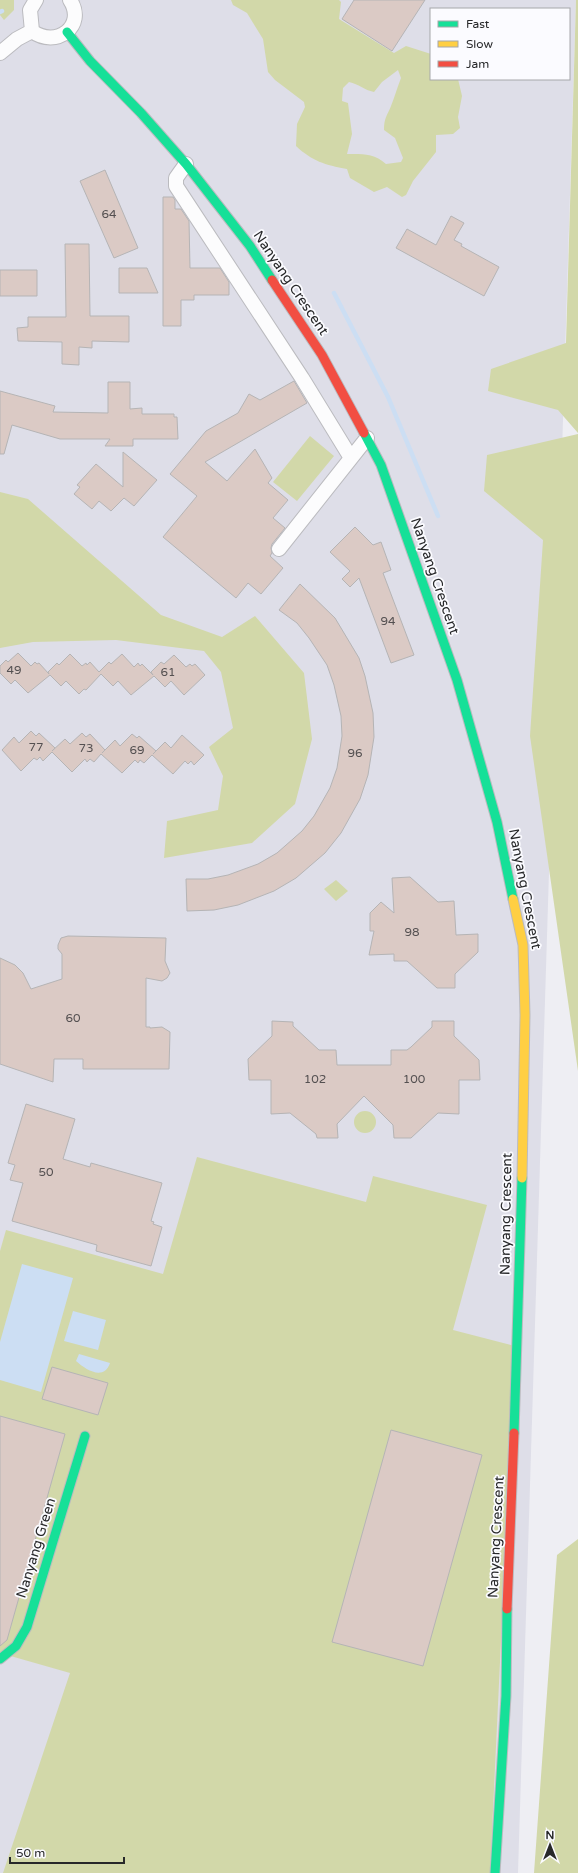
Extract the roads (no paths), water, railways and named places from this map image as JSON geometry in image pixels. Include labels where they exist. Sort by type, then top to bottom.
[{"type":"street","points":[[36,0],[30,10],[32,31],[39,36],[53,38],[67,32],[72,25],[75,16],[74,7],[70,0]]},
{"type":"street","points":[[0,53],[17,39],[32,31]]},
{"type":"street","name":"Nanyang Crescent","points":[[67,32],[95,66],[141,113],[186,164],[250,246],[322,355],[381,465],[457,680],[497,822],[523,945],[524,1100],[513,1480],[507,1602],[506,1696],[495,1873]]},
{"type":"street","points":[[186,164],[176,178],[176,186],[302,378],[351,458]]},
{"type":"street","points":[[279,549],[367,438]]},
{"type":"street","name":"Nanyang Green","points":[[0,1659],[10,1653],[17,1646],[27,1626],[85,1436]]},
{"type":"water","points":[[22,1264],[73,1278],[41,1392],[0,1380],[0,1342]]},
{"type":"water","points":[[73,1311],[106,1320],[98,1350],[64,1341]]},
{"type":"water","points":[[79,1354],[110,1363],[104,1372],[94,1372],[85,1368],[76,1361]]},
{"type":"waterway","points":[[334,293],[388,397],[438,516]]}]
